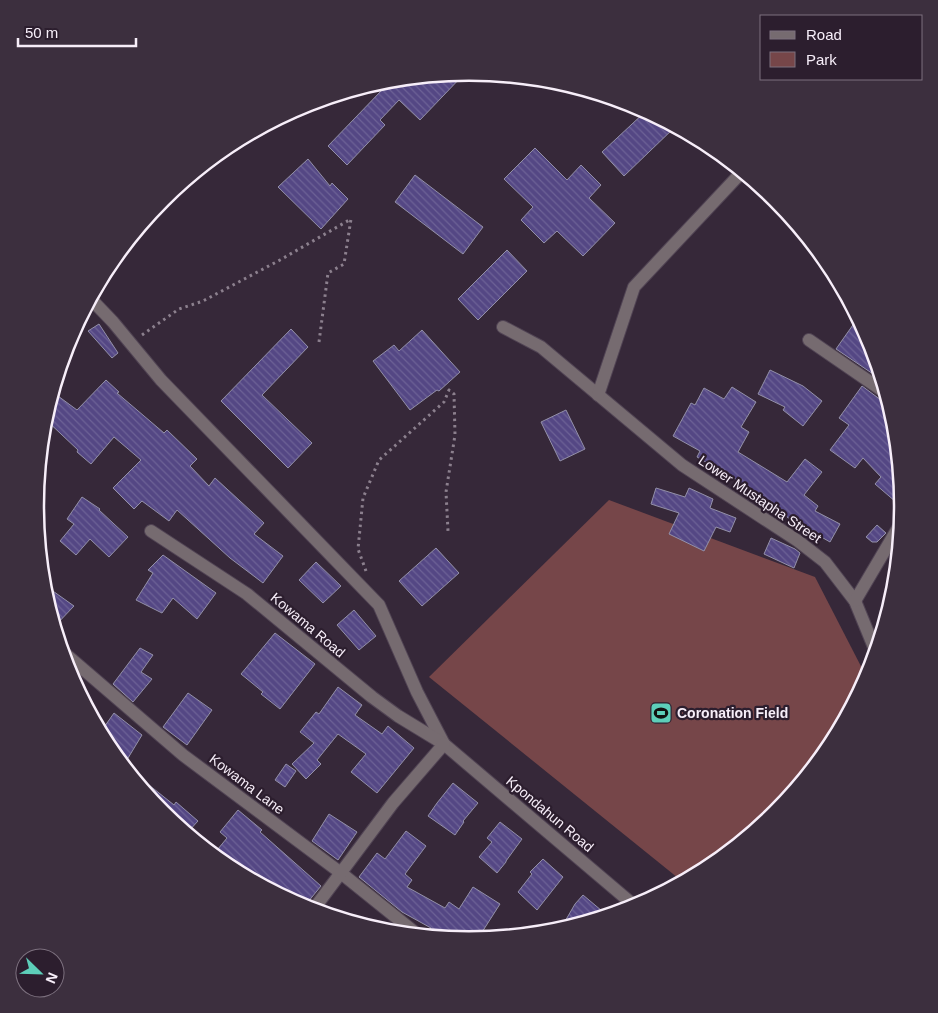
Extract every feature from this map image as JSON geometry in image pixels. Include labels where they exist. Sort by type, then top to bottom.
[{"type":"street","points":[[598,395],[634,287],[737,177]]},
{"type":"street","points":[[96,304],[161,380],[379,605],[417,692],[444,744],[394,803],[318,904]]},
{"type":"street","name":"Lower Mustapha Street","points":[[503,327],[541,347],[682,465],[798,541],[825,562],[855,601],[872,643]]},
{"type":"street","points":[[809,340],[877,387]]},
{"type":"street","name":"Kowama Road","points":[[151,531],[247,594],[372,697],[398,716],[444,744]]},
{"type":"street","points":[[855,601],[892,547]]},
{"type":"street","name":"Kowama Lane","points":[[73,660],[183,755],[341,872],[407,927]]},
{"type":"street","name":"Kpondahun Road","points":[[444,744],[628,900]]},
{"type":"path","points":[[131,343],[179,309],[203,301],[351,219],[344,264],[328,273],[320,342]]},
{"type":"path","points":[[368,577],[358,549],[364,498],[379,460],[444,402],[449,390],[454,394],[455,435],[446,492],[448,531]]},
{"type":"green space","name":"Coronation Field","points":[[609,500],[815,577],[862,669],[850,695],[823,743],[789,787],[770,807],[728,844],[677,877],[429,677]]},
{"type":"building","points":[[457,81],[420,120],[399,100],[380,120],[385,125],[347,165],[328,146],[382,90]]},
{"type":"building","points":[[639,117],[670,132],[624,176],[602,152]]},
{"type":"building","points":[[535,148],[567,180],[581,165],[601,185],[589,198],[615,223],[583,256],[557,231],[544,243],[521,220],[533,207],[504,179]]},
{"type":"building","points":[[308,159],[330,186],[332,183],[348,199],[321,229],[278,187]]},
{"type":"building","points":[[415,175],[483,227],[463,254],[395,202]]},
{"type":"building","points":[[507,250],[527,271],[478,320],[458,299]]},
{"type":"building","points":[[99,324],[118,353],[112,358],[88,331]]},
{"type":"building","points":[[853,325],[873,374],[836,349]]},
{"type":"building","points":[[291,329],[308,347],[262,395],[312,443],[288,468],[221,401]]},
{"type":"building","points":[[422,330],[460,372],[439,391],[437,390],[410,410],[373,361],[394,345],[399,351]]},
{"type":"building","points":[[770,370],[803,386],[822,401],[803,426],[783,410],[785,407],[758,394]]},
{"type":"building","points":[[106,380],[119,392],[117,393],[164,433],[167,430],[197,459],[190,466],[209,486],[215,478],[264,523],[254,534],[283,556],[263,583],[230,558],[177,510],[169,521],[142,501],[134,509],[113,488],[141,460],[114,437],[91,464],[52,425],[58,396],[77,410]]},
{"type":"building","points":[[862,386],[881,400],[891,451],[894,500],[875,484],[881,477],[863,458],[855,468],[830,450],[849,425],[839,418]]},
{"type":"building","points":[[732,387],[756,402],[741,427],[749,432],[738,452],[787,482],[805,459],[822,472],[804,495],[818,506],[815,511],[840,524],[830,542],[811,531],[809,534],[764,499],[736,482],[737,480],[697,457],[700,451],[673,436],[691,403],[695,405],[704,388],[724,399]]},
{"type":"building","points":[[566,410],[585,449],[560,461],[541,422]]},
{"type":"building","points":[[656,488],[685,497],[689,488],[713,499],[710,508],[736,518],[730,532],[716,527],[704,551],[669,534],[679,513],[651,504]]},
{"type":"building","points":[[82,497],[100,509],[128,537],[109,557],[90,539],[76,555],[60,541],[74,524],[67,519]]},
{"type":"building","points":[[877,525],[886,533],[877,542],[872,542],[866,537]]},
{"type":"building","points":[[771,538],[800,553],[794,568],[764,554]]},
{"type":"building","points":[[436,548],[459,573],[422,606],[399,581]]},
{"type":"building","points":[[163,555],[216,593],[197,619],[173,598],[162,613],[136,600],[153,573],[148,570]]},
{"type":"building","points":[[316,562],[341,586],[323,603],[299,580]]},
{"type":"building","points":[[52,591],[74,606],[59,621]]},
{"type":"building","points":[[354,610],[376,636],[359,650],[337,625]]},
{"type":"building","points":[[275,633],[315,664],[280,709],[261,694],[263,692],[241,674]]},
{"type":"building","points":[[140,648],[153,655],[141,672],[152,679],[133,702],[113,684]]},
{"type":"building","points":[[338,687],[362,705],[355,715],[382,734],[388,726],[414,748],[377,793],[351,772],[366,754],[338,734],[317,760],[321,764],[306,779],[292,764],[314,743],[300,732],[316,712],[319,714]]},
{"type":"building","points":[[188,693],[212,710],[187,745],[163,727]]},
{"type":"building","points":[[114,713],[142,735],[127,759],[115,743],[105,726]]},
{"type":"building","points":[[286,764],[296,771],[285,787],[275,780]]},
{"type":"building","points":[[145,782],[174,805],[176,802],[198,821],[191,828],[168,807]]},
{"type":"building","points":[[453,783],[478,803],[463,821],[455,835],[428,816]]},
{"type":"building","points":[[238,810],[321,886],[309,900],[256,875],[218,849],[227,838],[220,832]]},
{"type":"building","points":[[329,814],[357,832],[338,860],[312,841]]},
{"type":"building","points":[[500,822],[522,839],[497,873],[479,857],[492,842],[487,838]]},
{"type":"building","points":[[406,831],[426,846],[405,874],[412,880],[407,887],[445,908],[449,902],[459,909],[473,887],[500,904],[482,932],[430,930],[431,928],[402,912],[359,877],[377,853],[385,859]]},
{"type":"building","points":[[543,859],[563,877],[537,910],[518,892],[532,874],[530,872]]},
{"type":"building","points":[[583,895],[601,910],[565,921]]},
{"type":"place","name":"Coronation Field","points":[[661,713]]}]
